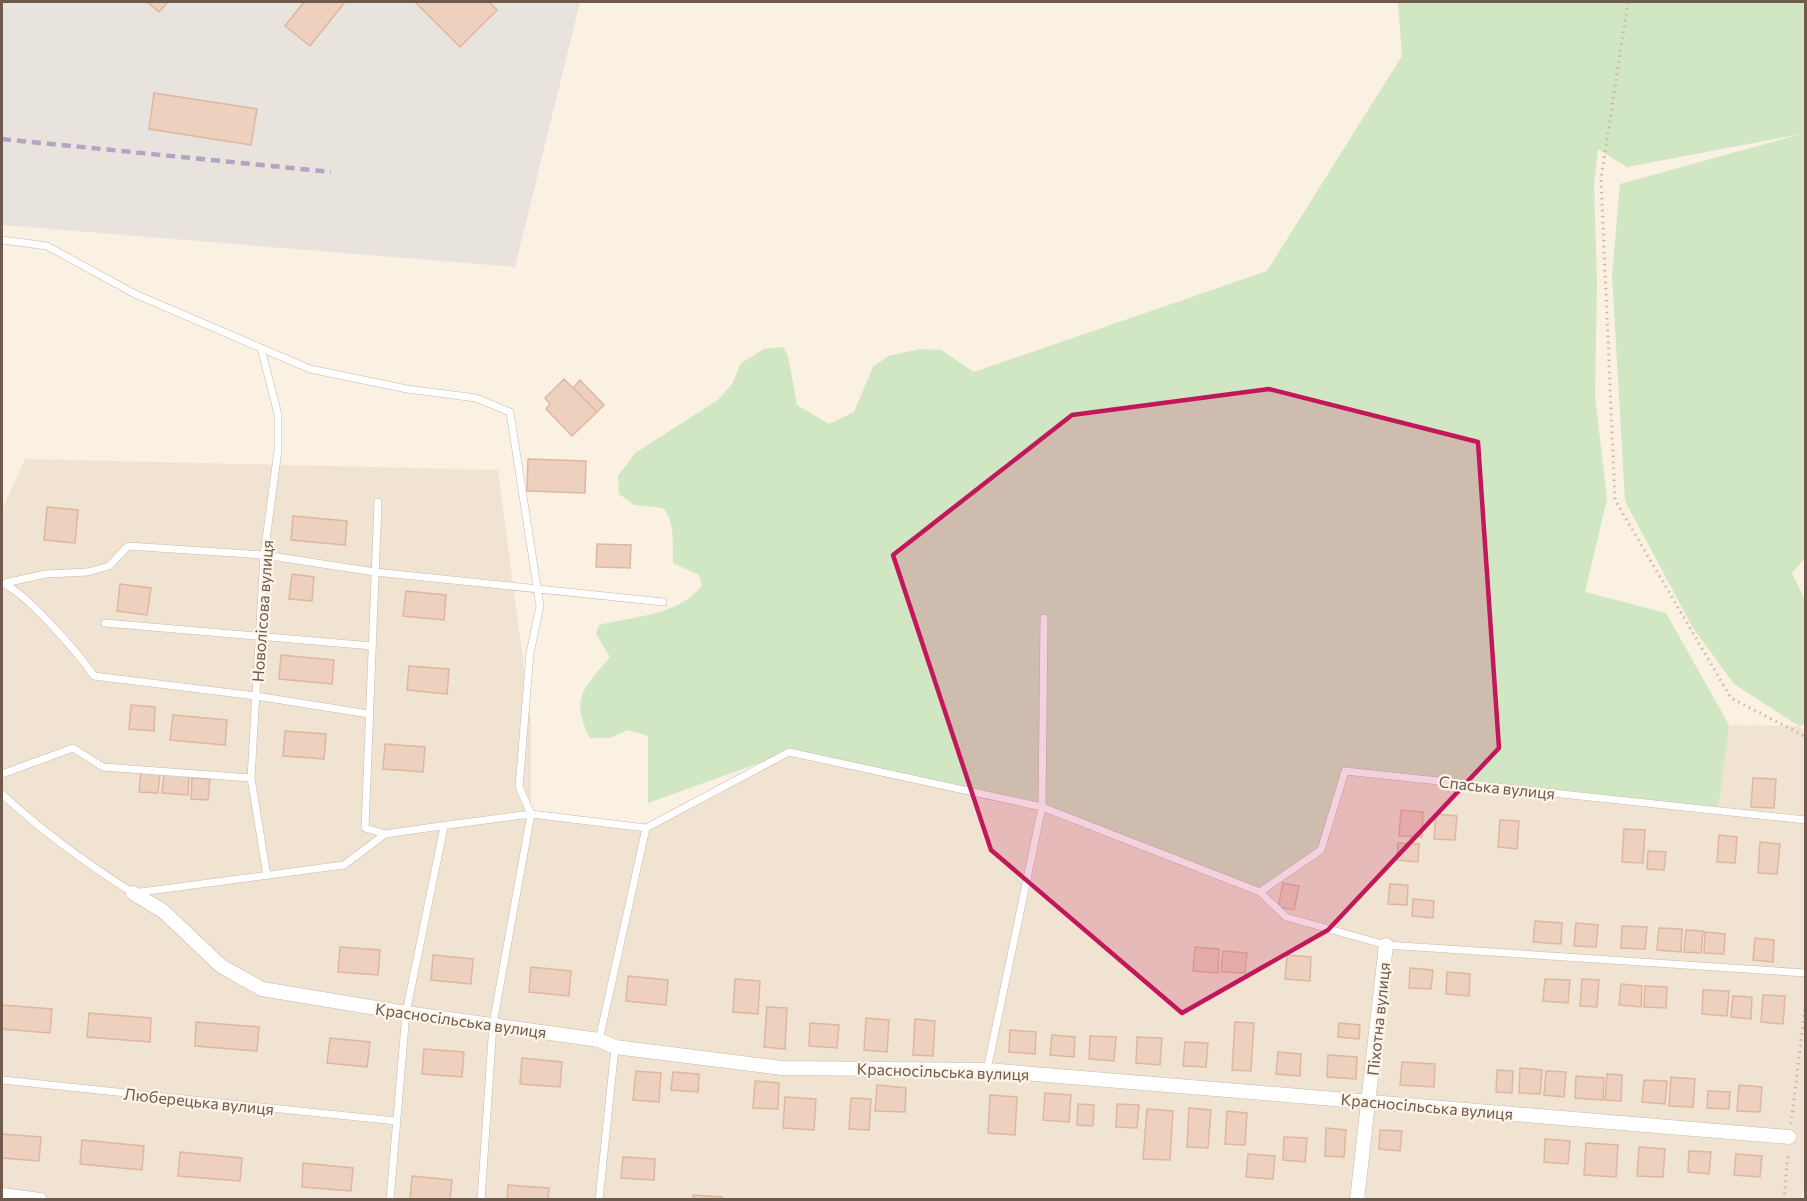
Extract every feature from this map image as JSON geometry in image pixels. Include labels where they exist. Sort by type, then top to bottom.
[{"type":"street","name":"Красносільська вулиця","points":[[133,893],[163,911],[221,966],[262,989],[406,1013],[599,1040],[615,1047],[782,1068],[987,1070],[1790,1137]]},
{"type":"street","name":"Піхотна вулиця","points":[[1357,1200],[1386,945]]},
{"type":"street","points":[[2,1195],[40,1200]]},
{"type":"lane","points":[[2,240],[47,246],[135,294],[310,369],[407,389],[476,398],[510,412],[540,606],[530,653],[519,787],[531,814],[493,1024],[481,1200]]},
{"type":"lane","name":"Новолісова вулиця","points":[[261,348],[278,414],[278,450],[264,555],[251,778],[267,876]]},
{"type":"lane","points":[[378,502],[365,828],[386,834],[531,814],[646,828],[789,752],[1042,807],[1260,892],[1286,917],[1386,945],[1806,973]]},
{"type":"lane","points":[[3,584],[46,574],[88,572],[109,566],[129,546],[264,555],[375,572],[663,602]]},
{"type":"lane","points":[[3,584],[23,595],[81,656],[94,676],[256,696],[369,714]]},
{"type":"lane","points":[[987,1070],[1042,807],[1044,618]]},
{"type":"lane","points":[[105,624],[372,646]]},
{"type":"lane","points":[[2,774],[73,748],[103,767],[251,778]]},
{"type":"lane","name":"Спаська вулиця","points":[[1260,892],[1321,850],[1345,771],[1806,820]]},
{"type":"lane","points":[[2,794],[30,820],[77,856],[133,893],[344,865],[386,834]]},
{"type":"lane","points":[[390,1200],[406,1013],[444,827]]},
{"type":"lane","points":[[599,1040],[646,828]]},
{"type":"lane","points":[[599,1200],[615,1047]]},
{"type":"lane","name":"Люберецька вулиця","points":[[2,1080],[396,1121]]},
{"type":"path","points":[[1628,2],[1601,179],[1615,500],[1731,698],[1806,737]]},
{"type":"path","points":[[1784,1200],[1806,998]]},
{"type":"highlighted area","points":[[1269,389],[1478,442],[1499,748],[1328,930],[1182,1013],[991,850],[893,555],[1072,415]]},
{"type":"shaded area","points":[[2,2],[580,2],[515,267],[2,225]]},
{"type":"shaded area","points":[[25,459],[498,470],[531,722],[531,814],[646,828],[789,752],[1345,771],[1718,810],[1729,725],[1799,726],[1806,732],[1806,1181],[1801,1199],[2,1199],[2,509]]},
{"type":"green space","points":[[1398,2],[1805,2],[1806,557],[1792,573],[1805,600],[1805,724],[1799,726],[1734,684],[1693,628],[1625,501],[1612,276],[1620,184],[1801,134],[1627,167],[1598,149],[1594,185],[1597,280],[1595,396],[1607,499],[1585,592],[1666,613],[1729,725],[1718,810],[1345,771],[1321,850],[1260,892],[1042,807],[790,752],[648,803],[648,736],[628,730],[610,738],[590,738],[581,713],[581,703],[587,685],[610,657],[596,634],[599,625],[669,609],[693,595],[702,585],[699,575],[673,563],[672,527],[663,508],[634,505],[619,494],[618,476],[635,453],[718,400],[732,384],[741,363],[764,349],[783,347],[788,356],[797,405],[829,424],[854,412],[873,367],[888,356],[920,349],[941,350],[974,372],[1267,271],[1402,56]]},
{"type":"building","points":[[147,2],[168,2],[159,12]]},
{"type":"building","points":[[304,2],[345,2],[310,46],[285,26]]},
{"type":"building","points":[[415,2],[489,2],[497,10],[460,47]]},
{"type":"building","points":[[154,93],[257,109],[251,145],[149,129]]},
{"type":"building","points":[[564,379],[597,412],[572,436],[546,409],[550,404],[545,398]]},
{"type":"building","points":[[580,380],[604,405],[597,412],[573,388]]},
{"type":"building","points":[[528,459],[586,461],[585,493],[527,491]]},
{"type":"building","points":[[47,507],[78,510],[75,543],[44,540]]},
{"type":"building","points":[[293,516],[347,521],[345,545],[291,540]]},
{"type":"building","points":[[597,544],[631,545],[630,568],[596,567]]},
{"type":"building","points":[[292,574],[314,577],[312,601],[289,599]]},
{"type":"building","points":[[120,584],[151,588],[147,615],[117,611]]},
{"type":"building","points":[[406,591],[446,595],[444,620],[403,616]]},
{"type":"building","points":[[281,655],[334,660],[332,684],[279,679]]},
{"type":"building","points":[[409,666],[449,669],[447,694],[407,690]]},
{"type":"building","points":[[131,705],[155,707],[154,731],[129,729]]},
{"type":"building","points":[[173,715],[227,720],[225,745],[170,740]]},
{"type":"building","points":[[285,731],[326,734],[324,759],[283,756]]},
{"type":"building","points":[[385,744],[425,747],[423,772],[383,769]]},
{"type":"building","points":[[141,772],[160,774],[158,793],[139,792]]},
{"type":"building","points":[[164,774],[189,776],[188,795],[162,793]]},
{"type":"building","points":[[192,778],[210,779],[208,800],[191,799]]},
{"type":"building","points":[[1753,778],[1776,779],[1774,808],[1751,807]]},
{"type":"building","points":[[1401,810],[1423,812],[1422,837],[1399,836]]},
{"type":"building","points":[[1436,814],[1457,816],[1455,840],[1434,839]]},
{"type":"building","points":[[1500,820],[1519,821],[1517,849],[1498,847]]},
{"type":"building","points":[[1624,829],[1645,830],[1643,863],[1622,862]]},
{"type":"building","points":[[1719,835],[1737,837],[1735,863],[1717,862]]},
{"type":"building","points":[[1760,842],[1780,844],[1777,874],[1758,873]]},
{"type":"building","points":[[1398,843],[1419,844],[1418,862],[1397,860]]},
{"type":"building","points":[[1648,851],[1666,852],[1664,870],[1647,869]]},
{"type":"building","points":[[1283,883],[1299,886],[1294,910],[1278,907]]},
{"type":"building","points":[[1390,884],[1408,885],[1407,905],[1388,904]]},
{"type":"building","points":[[1413,899],[1434,901],[1433,918],[1412,916]]},
{"type":"building","points":[[1535,921],[1562,923],[1561,944],[1533,942]]},
{"type":"building","points":[[1576,923],[1598,925],[1596,947],[1574,946]]},
{"type":"building","points":[[1622,926],[1647,927],[1645,949],[1621,948]]},
{"type":"building","points":[[1659,928],[1682,929],[1681,952],[1657,950]]},
{"type":"building","points":[[1686,930],[1703,931],[1701,953],[1684,952]]},
{"type":"building","points":[[1705,932],[1725,934],[1724,954],[1704,953]]},
{"type":"building","points":[[1755,938],[1774,940],[1773,962],[1753,960]]},
{"type":"building","points":[[340,947],[380,950],[378,975],[338,972]]},
{"type":"building","points":[[1195,947],[1219,949],[1218,973],[1193,971]]},
{"type":"building","points":[[1223,951],[1247,953],[1245,973],[1221,972]]},
{"type":"building","points":[[433,955],[473,959],[471,984],[431,980]]},
{"type":"building","points":[[1287,955],[1311,957],[1310,981],[1285,979]]},
{"type":"building","points":[[531,967],[571,971],[569,996],[529,992]]},
{"type":"building","points":[[1410,968],[1433,970],[1431,989],[1409,988]]},
{"type":"building","points":[[1447,972],[1470,974],[1469,996],[1446,994]]},
{"type":"building","points":[[628,976],[668,980],[666,1005],[626,1001]]},
{"type":"building","points":[[735,979],[760,981],[758,1014],[733,1012]]},
{"type":"building","points":[[1545,979],[1570,980],[1568,1003],[1543,1001]]},
{"type":"building","points":[[1582,979],[1599,980],[1597,1007],[1580,1006]]},
{"type":"building","points":[[1621,984],[1642,986],[1641,1007],[1619,1005]]},
{"type":"building","points":[[1645,986],[1667,987],[1666,1008],[1644,1007]]},
{"type":"building","points":[[1703,990],[1729,991],[1727,1016],[1702,1014]]},
{"type":"building","points":[[1763,995],[1785,996],[1783,1024],[1761,1022]]},
{"type":"building","points":[[1733,996],[1752,997],[1751,1019],[1731,1017]]},
{"type":"building","points":[[2,1005],[52,1009],[50,1033],[2,1029]]},
{"type":"building","points":[[767,1007],[787,1008],[785,1049],[764,1047]]},
{"type":"building","points":[[89,1013],[151,1018],[150,1042],[87,1037]]},
{"type":"building","points":[[866,1018],[889,1020],[887,1052],[864,1050]]},
{"type":"building","points":[[915,1019],[935,1021],[933,1056],[913,1055]]},
{"type":"building","points":[[196,1022],[259,1027],[257,1051],[195,1046]]},
{"type":"building","points":[[1235,1022],[1254,1023],[1251,1071],[1232,1070]]},
{"type":"building","points":[[810,1023],[839,1025],[837,1048],[809,1046]]},
{"type":"building","points":[[1339,1023],[1360,1025],[1359,1039],[1338,1037]]},
{"type":"building","points":[[1010,1030],[1036,1032],[1035,1054],[1009,1052]]},
{"type":"building","points":[[1052,1035],[1075,1037],[1074,1057],[1050,1055]]},
{"type":"building","points":[[1090,1036],[1116,1037],[1114,1061],[1089,1059]]},
{"type":"building","points":[[1137,1037],[1162,1038],[1160,1065],[1136,1063]]},
{"type":"building","points":[[330,1038],[370,1042],[367,1067],[327,1063]]},
{"type":"building","points":[[1185,1042],[1208,1043],[1206,1067],[1183,1066]]},
{"type":"building","points":[[424,1049],[464,1052],[462,1077],[422,1074]]},
{"type":"building","points":[[1278,1052],[1301,1054],[1300,1076],[1276,1074]]},
{"type":"building","points":[[1328,1055],[1357,1057],[1356,1079],[1327,1077]]},
{"type":"building","points":[[522,1058],[562,1062],[560,1087],[520,1084]]},
{"type":"building","points":[[1402,1062],[1435,1064],[1434,1087],[1400,1085]]},
{"type":"building","points":[[1520,1068],[1542,1070],[1540,1094],[1519,1093]]},
{"type":"building","points":[[1497,1070],[1513,1071],[1512,1093],[1496,1092]]},
{"type":"building","points":[[636,1071],[661,1073],[659,1102],[633,1100]]},
{"type":"building","points":[[1546,1071],[1566,1072],[1564,1097],[1544,1095]]},
{"type":"building","points":[[673,1072],[699,1074],[698,1092],[671,1090]]},
{"type":"building","points":[[1607,1074],[1622,1075],[1621,1101],[1605,1100]]},
{"type":"building","points":[[1576,1076],[1604,1078],[1603,1100],[1575,1098]]},
{"type":"building","points":[[1671,1077],[1695,1079],[1693,1107],[1669,1106]]},
{"type":"building","points":[[1644,1080],[1667,1081],[1665,1104],[1642,1102]]},
{"type":"building","points":[[755,1081],[779,1083],[778,1109],[753,1108]]},
{"type":"building","points":[[877,1085],[906,1088],[905,1112],[875,1111]]},
{"type":"building","points":[[1739,1085],[1762,1087],[1760,1112],[1737,1111]]},
{"type":"building","points":[[1708,1091],[1730,1092],[1729,1109],[1707,1108]]},
{"type":"building","points":[[1045,1093],[1071,1095],[1069,1122],[1043,1120]]},
{"type":"building","points":[[990,1095],[1017,1097],[1015,1135],[988,1133]]},
{"type":"building","points":[[785,1097],[816,1099],[814,1130],[783,1128]]},
{"type":"building","points":[[851,1098],[871,1099],[869,1130],[849,1129]]},
{"type":"building","points":[[1078,1104],[1094,1105],[1093,1126],[1077,1125]]},
{"type":"building","points":[[1117,1104],[1139,1105],[1137,1128],[1116,1127]]},
{"type":"building","points":[[1189,1108],[1211,1110],[1208,1148],[1187,1147]]},
{"type":"building","points":[[1147,1109],[1173,1111],[1170,1160],[1143,1159]]},
{"type":"building","points":[[1227,1111],[1247,1113],[1245,1145],[1225,1144]]},
{"type":"building","points":[[1326,1128],[1346,1130],[1344,1157],[1325,1156]]},
{"type":"building","points":[[1380,1130],[1402,1131],[1400,1151],[1379,1149]]},
{"type":"building","points":[[2,1134],[41,1137],[39,1161],[2,1158]]},
{"type":"building","points":[[1284,1137],[1307,1138],[1305,1162],[1283,1160]]},
{"type":"building","points":[[1545,1139],[1570,1141],[1568,1164],[1544,1162]]},
{"type":"building","points":[[82,1140],[144,1146],[142,1170],[80,1164]]},
{"type":"building","points":[[1586,1143],[1618,1145],[1616,1177],[1584,1175]]},
{"type":"building","points":[[1639,1147],[1665,1149],[1663,1177],[1637,1176]]},
{"type":"building","points":[[1689,1151],[1711,1152],[1709,1174],[1688,1172]]},
{"type":"building","points":[[180,1152],[242,1158],[240,1181],[178,1176]]},
{"type":"building","points":[[1248,1154],[1275,1156],[1273,1179],[1246,1177]]},
{"type":"building","points":[[1736,1154],[1762,1156],[1760,1177],[1734,1175]]},
{"type":"building","points":[[623,1157],[655,1159],[654,1180],[621,1178]]},
{"type":"building","points":[[303,1163],[353,1168],[351,1191],[302,1187]]},
{"type":"building","points":[[412,1176],[452,1180],[450,1200],[410,1200]]},
{"type":"building","points":[[508,1185],[549,1188],[548,1200],[507,1200]]},
{"type":"building","points":[[693,1195],[722,1197],[722,1200],[693,1200]]},
{"type":"railway","points":[[2,139],[331,172]]}]
